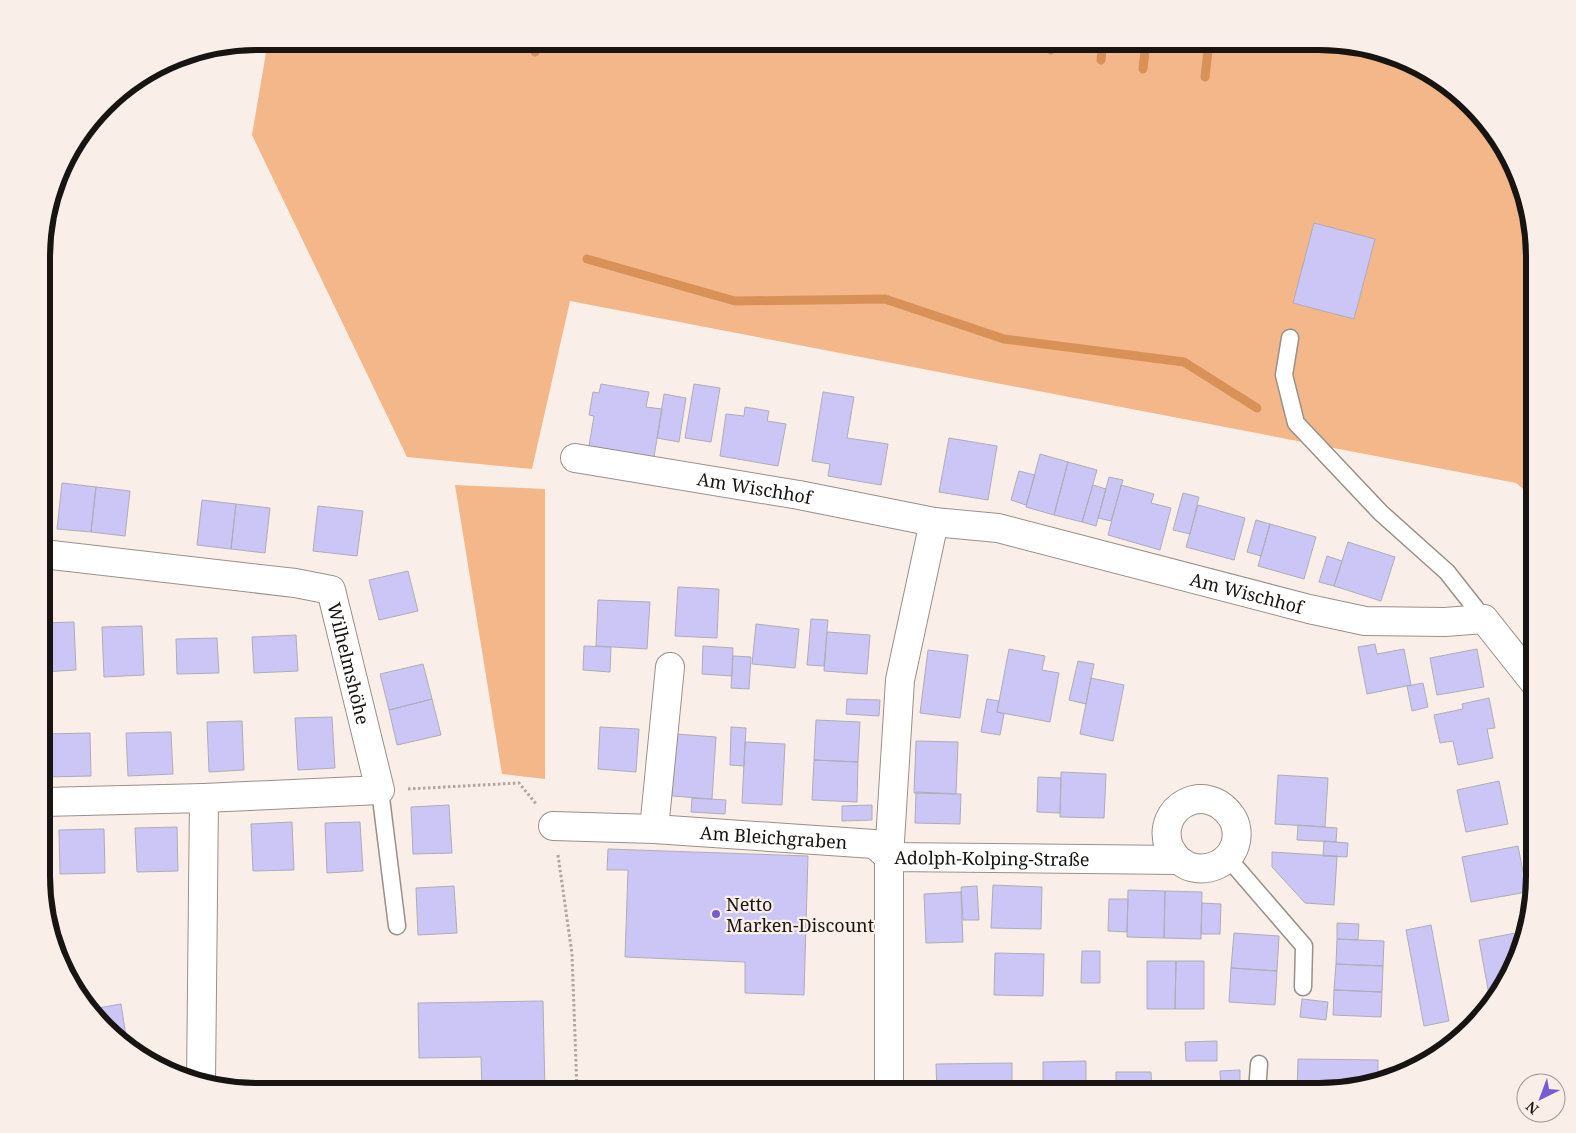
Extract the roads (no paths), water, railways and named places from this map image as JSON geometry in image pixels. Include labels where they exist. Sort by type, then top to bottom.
[{"type":"street","name":"Am Wischhof","points":[[575,458],[799,495],[934,522],[998,528],[1308,609],[1365,621],[1445,622],[1484,620]]},
{"type":"street","points":[[889,857],[900,680],[934,522]]},
{"type":"street","name":"Wilhelmshöhe","points":[[50,555],[295,583],[331,590],[380,790]]},
{"type":"street","points":[[1484,620],[1526,672]]},
{"type":"street","points":[[654,829],[670,667]]},
{"type":"street","points":[[50,802],[204,798],[380,790]]},
{"type":"street","points":[[201,1075],[204,798]]},
{"type":"street","points":[[1178,860],[1170,848],[1167,835],[1168,821],[1176,810],[1187,802],[1200,798],[1214,800],[1226,808],[1234,819],[1237,832],[1235,846],[1228,858]]},
{"type":"street","name":"Am Bleichgraben","points":[[554,826],[654,829],[874,844],[889,857]]},
{"type":"street","name":"Adolph-Kolping-Straße","points":[[889,1083],[889,857],[1178,860],[1189,867],[1203,869],[1217,866],[1228,858]]},
{"type":"lane","points":[[1290,338],[1284,375],[1296,423],[1381,513],[1446,572],[1484,620]]},
{"type":"lane","points":[[380,790],[397,926]]},
{"type":"lane","points":[[1228,858],[1304,946],[1303,987]]},
{"type":"lane","points":[[1258,1083],[1259,1064]]},
{"type":"waterway","points":[[1101,60],[1102,50]]},
{"type":"waterway","points":[[1143,69],[1145,50]]},
{"type":"waterway","points":[[1205,77],[1208,50]]},
{"type":"waterway","points":[[587,259],[735,301],[885,299],[1004,339],[1184,362],[1257,408]]},
{"type":"place","name":"Netto Marken-Discount","points":[[716,914]]}]
